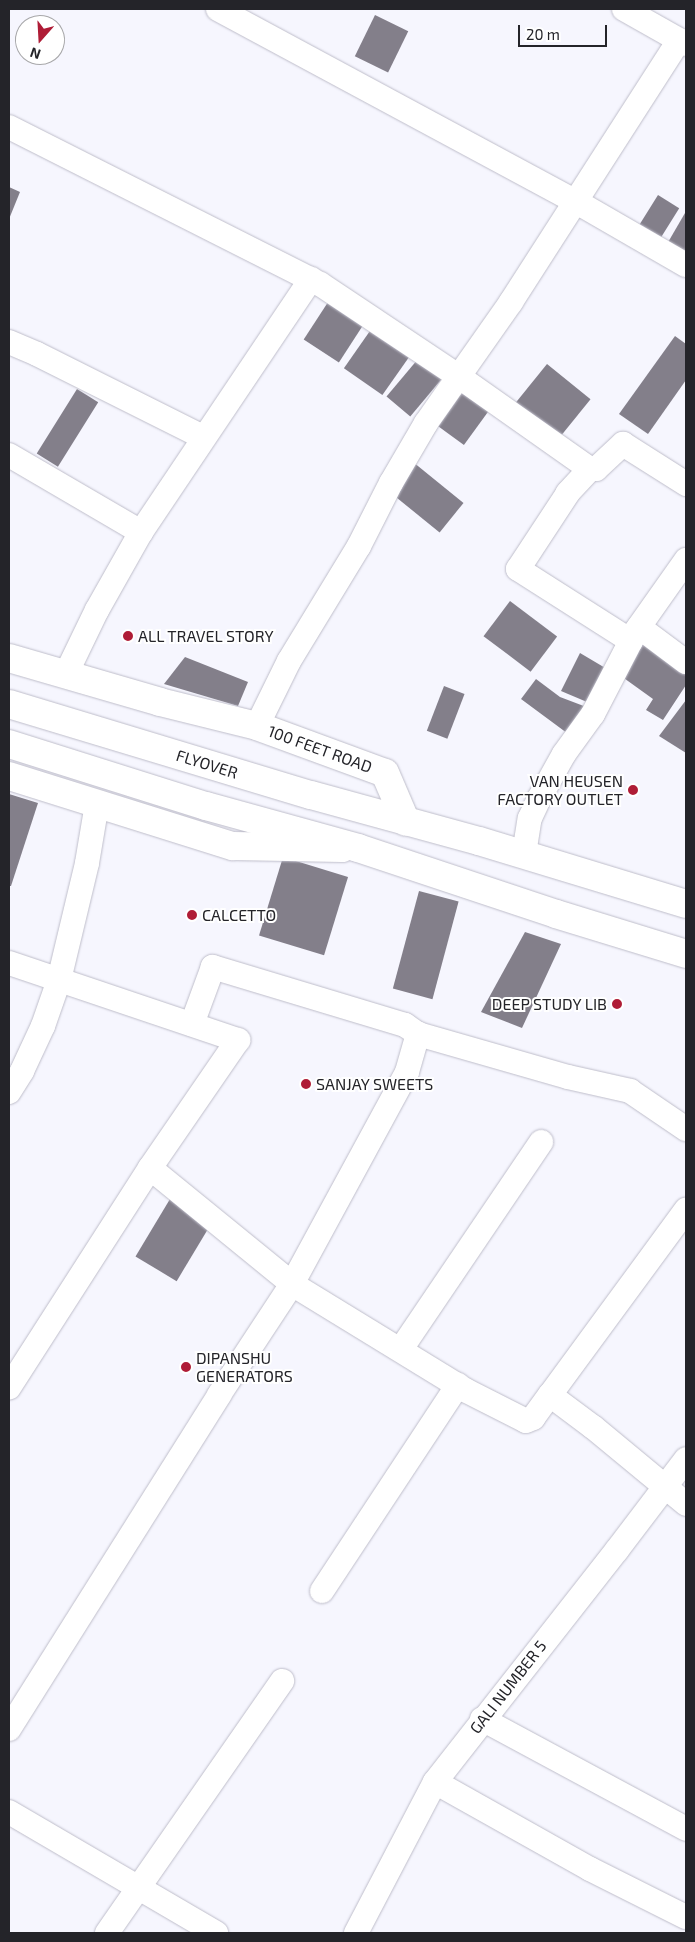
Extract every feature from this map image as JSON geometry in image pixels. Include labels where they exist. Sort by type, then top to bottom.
[{"type":"main road","name":"100 FEET ROAD","points":[[9,658],[160,702],[257,726],[385,773],[406,822]]},
{"type":"main road","name":"FLYOVER","points":[[9,704],[406,822]]},
{"type":"main road","points":[[9,744],[206,806],[358,848],[556,914],[686,954]]},
{"type":"main road","points":[[9,776],[233,846],[358,848]]},
{"type":"main road","points":[[406,822],[524,854],[686,904]]},
{"type":"street","points":[[218,9],[575,201],[686,265]]},
{"type":"street","points":[[257,726],[289,661],[359,546],[390,483],[426,423],[511,302],[575,201],[683,42],[624,9]]},
{"type":"street","points":[[9,127],[311,279],[458,376],[590,469],[594,470],[623,444],[686,484]]},
{"type":"street","points":[[66,674],[81,639],[141,532],[203,437],[311,279]]},
{"type":"street","points":[[9,342],[37,354],[203,437]]},
{"type":"street","points":[[9,455],[141,532]]},
{"type":"street","points":[[590,469],[568,493],[518,569],[686,662]]},
{"type":"street","points":[[524,854],[530,818],[540,797],[564,754],[593,714],[635,634],[686,560]]},
{"type":"street","points":[[9,1092],[22,1071],[43,1026],[59,980],[87,863],[98,804]]},
{"type":"street","points":[[9,963],[238,1040],[150,1168],[9,1388]]},
{"type":"street","points":[[192,1024],[213,967],[405,1025],[418,1034],[568,1078],[630,1091],[686,1129]]},
{"type":"street","points":[[9,1729],[219,1395],[292,1284],[407,1072],[418,1034]]},
{"type":"street","points":[[401,1349],[541,1142]]},
{"type":"street","points":[[150,1168],[292,1284],[458,1385],[526,1421],[533,1418],[686,1210]]},
{"type":"street","points":[[322,1591],[458,1385]]},
{"type":"street","points":[[550,1395],[594,1427],[686,1504]]},
{"type":"street","name":"GALI NUMBER 5","points":[[356,1933],[435,1782],[482,1719],[617,1550],[686,1459]]},
{"type":"street","points":[[107,1933],[137,1887],[282,1681]]},
{"type":"street","points":[[482,1719],[686,1829]]},
{"type":"street","points":[[435,1782],[590,1869],[686,1917]]},
{"type":"street","points":[[9,1812],[216,1933]]},
{"type":"building","points":[[375,15],[408,31],[388,73],[355,56]]},
{"type":"building","points":[[9,187],[20,192],[9,219]]},
{"type":"building","points":[[658,195],[679,208],[661,238],[639,225]]},
{"type":"building","points":[[686,214],[686,256],[667,244]]},
{"type":"building","points":[[332,296],[367,319],[339,362],[304,340]]},
{"type":"building","points":[[372,328],[411,355],[382,395],[344,368]]},
{"type":"building","points":[[675,336],[686,344],[686,380],[648,434],[619,414]]},
{"type":"building","points":[[418,359],[442,379],[410,416],[387,397]]},
{"type":"building","points":[[547,364],[591,399],[557,440],[514,405]]},
{"type":"building","points":[[460,384],[492,407],[464,445],[432,422]]},
{"type":"building","points":[[77,389],[98,402],[58,467],[37,453]]},
{"type":"building","points":[[413,462],[464,503],[440,532],[389,492]]},
{"type":"building","points":[[510,601],[557,637],[531,672],[484,636]]},
{"type":"building","points":[[639,637],[686,671],[686,685],[663,720],[646,710],[653,699],[621,676]]},
{"type":"building","points":[[580,653],[607,669],[587,702],[561,691]]},
{"type":"building","points":[[185,657],[248,682],[238,706],[164,684]]},
{"type":"building","points":[[536,679],[560,697],[589,708],[571,736],[521,699]]},
{"type":"building","points":[[444,686],[465,694],[447,739],[427,731]]},
{"type":"building","points":[[686,700],[686,753],[659,736]]},
{"type":"building","points":[[9,794],[38,803],[11,886],[9,886]]},
{"type":"building","points":[[283,857],[348,877],[324,955],[259,935]]},
{"type":"building","points":[[419,891],[459,902],[432,999],[393,989]]},
{"type":"building","points":[[525,932],[561,944],[522,1028],[481,1012]]},
{"type":"building","points":[[170,1199],[211,1224],[177,1281],[135,1256]]},
{"type":"place","name":"ALL TRAVEL STORY","points":[[128,636]]},
{"type":"place","name":"VAN HEUSEN FACTORY OUTLET","points":[[633,790]]},
{"type":"place","name":"CALCETTO","points":[[192,915]]},
{"type":"place","name":"DEEP STUDY LIB","points":[[617,1004]]},
{"type":"place","name":"SANJAY SWEETS","points":[[306,1084]]},
{"type":"place","name":"DIPANSHU GENERATORS","points":[[186,1367]]}]
